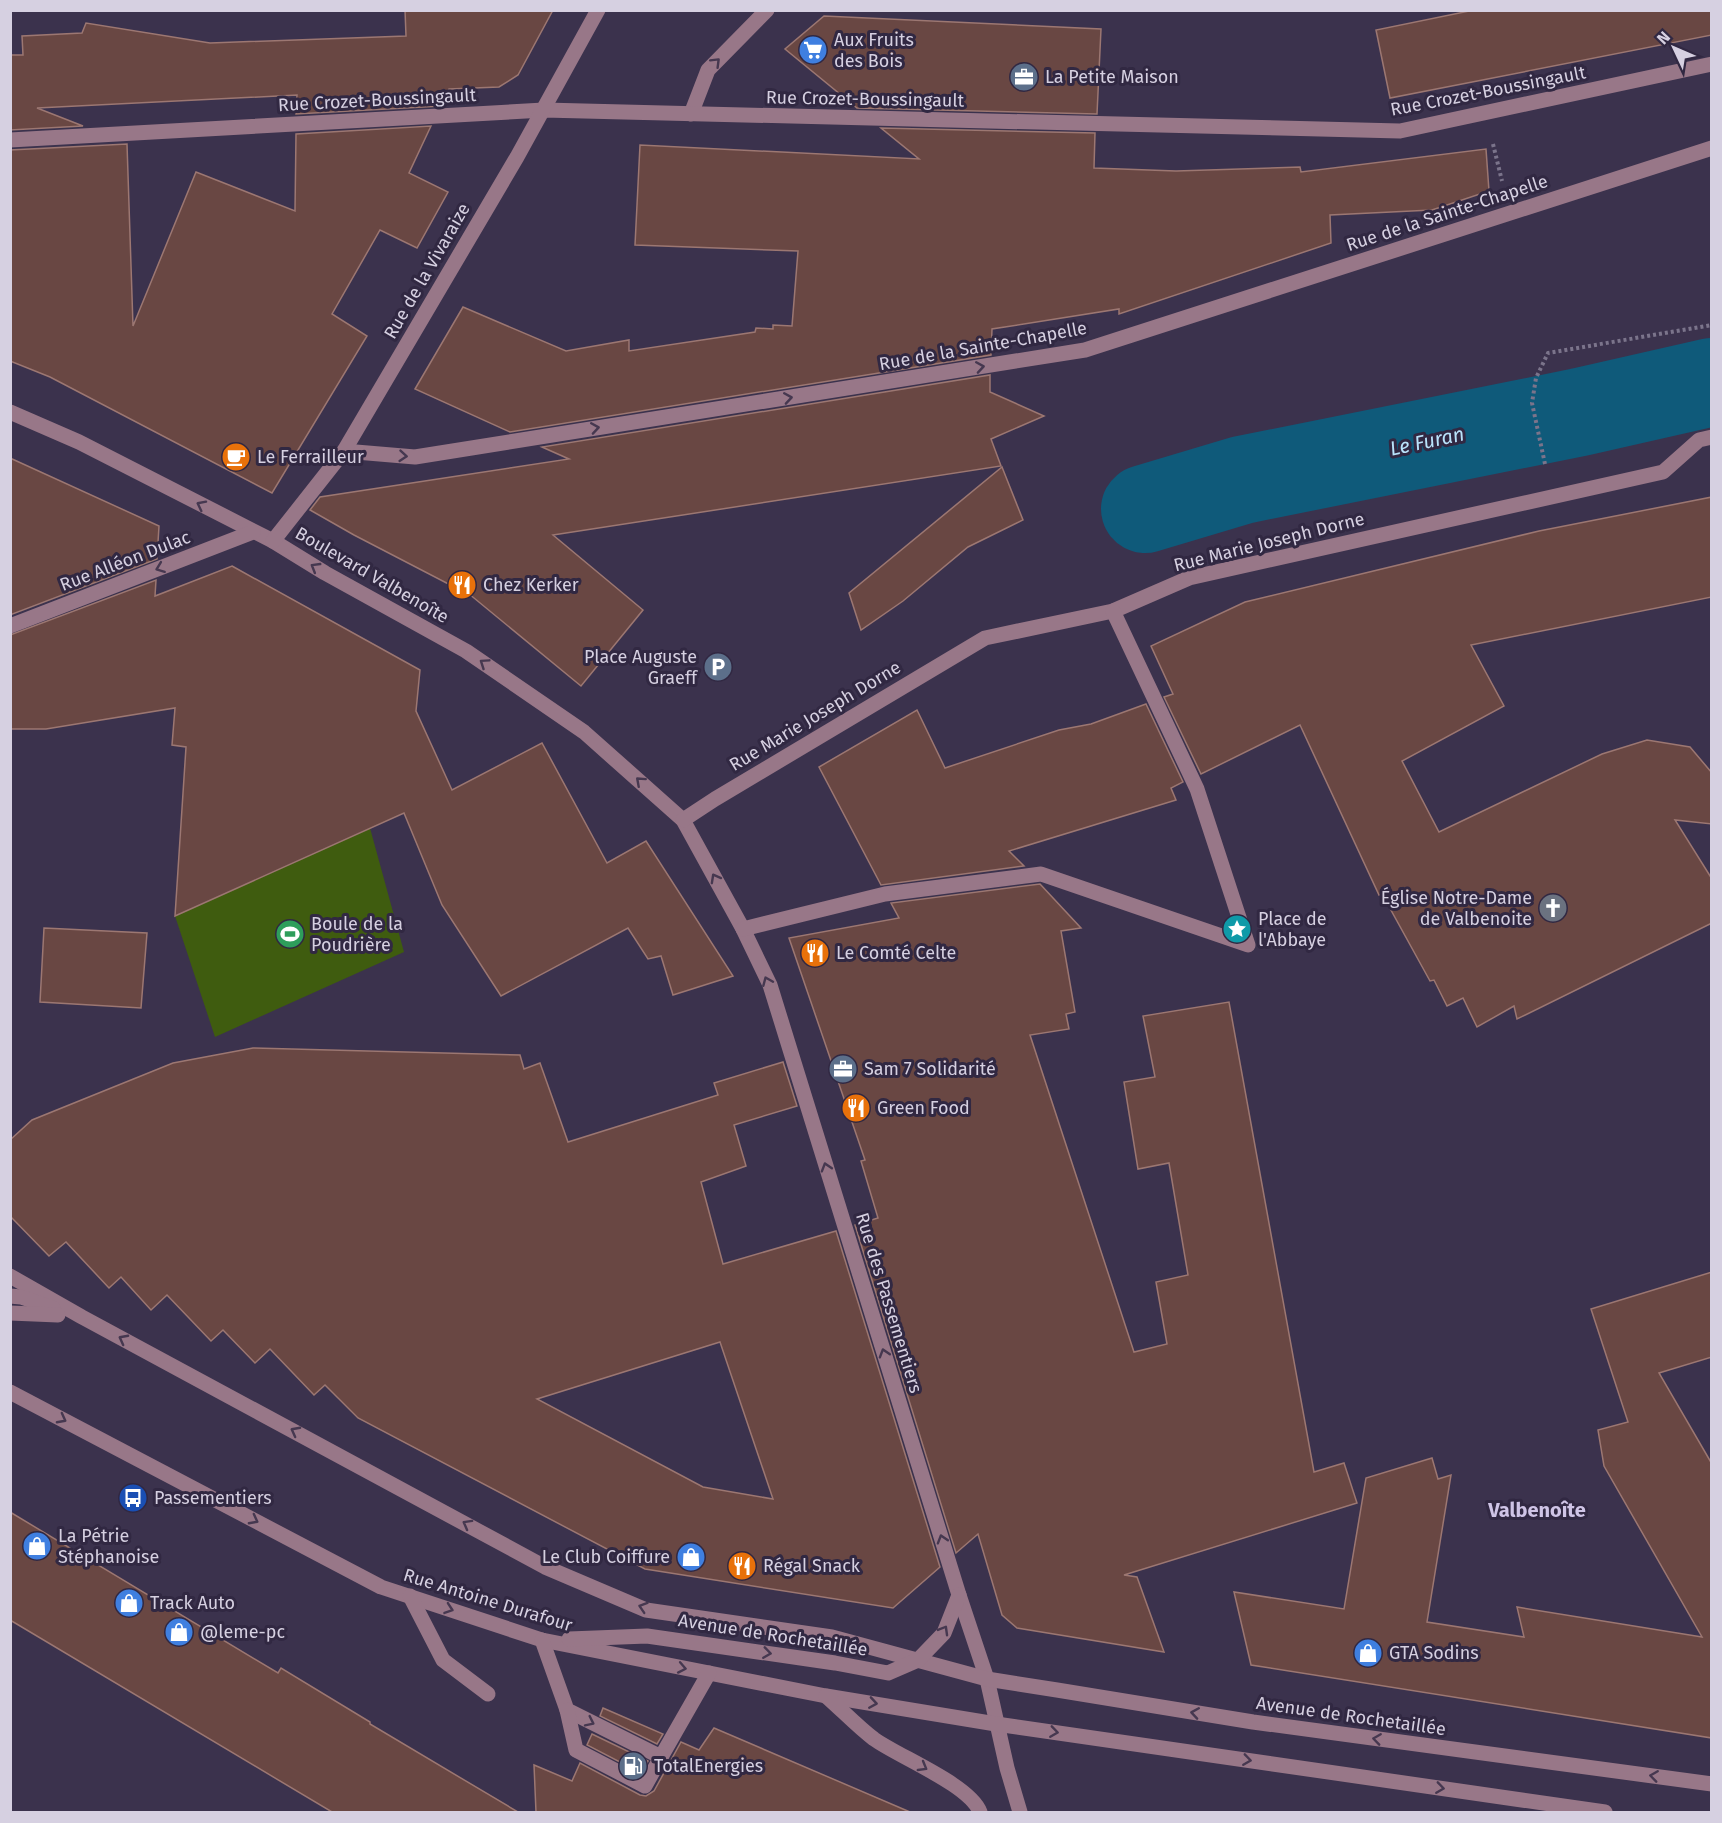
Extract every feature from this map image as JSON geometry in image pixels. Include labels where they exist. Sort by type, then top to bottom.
[{"type":"street","name":"Rue de la Vivaraize","points":[[273,541],[344,451],[544,110],[598,10]]},
{"type":"street","points":[[691,114],[708,70],[767,10]]},
{"type":"street","name":"Rue Crozet-Boussingault","points":[[10,140],[544,110],[1400,131],[1712,64]]},
{"type":"street","name":"Rue de la Sainte-Chapelle","points":[[344,451],[415,457],[1085,350],[1712,148]]},
{"type":"street","name":"Boulevard Valbenoîte","points":[[10,412],[79,442],[273,541],[325,573],[466,651],[584,732],[683,820]]},
{"type":"street","name":"Rue Marie Joseph Dorne","points":[[683,820],[985,638],[1113,611],[1189,578],[1663,472],[1699,440],[1712,437]]},
{"type":"street","name":"Rue Alléon Dulac","points":[[10,626],[253,532]]},
{"type":"street","points":[[743,929],[885,894],[1041,874],[1248,945],[1197,789],[1113,611]]},
{"type":"street","name":"Rue des Passementiers","points":[[683,820],[743,929],[770,986],[987,1679],[996,1724],[1020,1812]]},
{"type":"street","points":[[10,1276],[545,1567],[646,1610],[832,1637],[987,1679]]},
{"type":"street","points":[[10,1296],[21,1297],[82,1317]]},
{"type":"street","points":[[10,1313],[82,1317]]},
{"type":"street","name":"Rue Antoine Durafour","points":[[10,1392],[381,1587],[542,1640],[825,1696],[996,1724]]},
{"type":"street","name":"Avenue de Rochetaillée","points":[[542,1640],[647,1636],[835,1663],[888,1673],[918,1660],[945,1633],[959,1595]]},
{"type":"street","points":[[410,1596],[442,1660],[488,1694]]},
{"type":"street","points":[[542,1640],[567,1710],[576,1750],[645,1786],[709,1673]]},
{"type":"street","name":"Avenue de Rochetaillée","points":[[987,1679],[1253,1722],[1712,1784]]},
{"type":"street","points":[[825,1696],[874,1739],[956,1786],[978,1807],[980,1812]]},
{"type":"street","points":[[567,1710],[661,1757]]},
{"type":"street","points":[[996,1724],[1605,1812]]},
{"type":"path","points":[[1486,113],[1509,214]]},
{"type":"path","points":[[1540,443],[1532,403],[1536,378],[1548,353],[1712,325]]},
{"type":"green space","name":"Boule de la Poudrière","points":[[370,828],[404,952],[215,1037],[175,916]]},
{"type":"building","points":[[405,10],[553,10],[518,75],[499,87],[449,89],[441,106],[296,114],[297,95],[37,108],[83,126],[10,130],[10,55],[23,55],[22,36],[82,33],[86,23],[210,43],[406,36]]},
{"type":"building","points":[[1474,10],[1712,10],[1712,35],[1390,98],[1376,30]]},
{"type":"building","points":[[824,16],[1101,29],[1097,114],[857,108],[785,49]]},
{"type":"building","points":[[431,126],[409,173],[448,192],[417,248],[380,230],[332,314],[367,336],[272,493],[50,377],[10,361],[10,150],[127,144],[133,326],[196,172],[295,211],[296,134]]},
{"type":"building","points":[[881,128],[1095,133],[1094,168],[1176,171],[1300,167],[1301,172],[1486,149],[1489,191],[1432,210],[1330,215],[1331,243],[1119,314],[1119,309],[992,329],[991,355],[510,432],[415,389],[463,307],[566,351],[629,340],[629,351],[755,332],[756,328],[773,329],[773,325],[792,326],[798,251],[635,245],[640,145],[919,159]]},
{"type":"building","points":[[990,375],[990,392],[1044,416],[991,439],[1001,466],[553,535],[643,610],[581,686],[457,584],[460,590],[310,510],[320,497],[569,459],[542,447]]},
{"type":"building","points":[[10,458],[159,526],[157,559],[10,615]]},
{"type":"building","points":[[1002,467],[1023,520],[968,547],[903,601],[861,630],[849,593]]},
{"type":"building","points":[[1712,497],[1712,597],[1471,645],[1504,706],[1402,761],[1439,832],[1602,754],[1647,740],[1690,747],[1712,773],[1712,824],[1675,820],[1712,879],[1712,923],[1517,1019],[1514,1006],[1477,1027],[1463,998],[1447,1006],[1434,980],[1430,981],[1382,894],[1379,895],[1300,725],[1201,774],[1164,697],[1173,694],[1151,646],[1245,602],[1539,531]]},
{"type":"building","points":[[232,566],[420,670],[416,711],[452,790],[542,743],[607,863],[646,841],[733,976],[673,995],[661,956],[648,959],[628,928],[501,996],[442,905],[404,813],[175,916],[186,747],[172,745],[175,708],[46,729],[10,729],[10,635],[156,580],[155,596]]},
{"type":"building","points":[[1146,704],[1183,782],[1171,788],[1176,800],[1009,851],[1024,866],[881,885],[819,767],[917,710],[945,768],[1059,730],[1091,724]]},
{"type":"building","points":[[1040,884],[1081,928],[1061,931],[1075,1012],[1066,1014],[1069,1029],[1030,1035],[1134,1352],[1167,1344],[1156,1282],[1188,1275],[1169,1163],[1138,1169],[1124,1082],[1155,1077],[1143,1016],[1229,1002],[1314,1472],[1344,1463],[1357,1503],[1124,1575],[1137,1577],[1164,1652],[1017,1628],[1002,1615],[978,1534],[956,1553],[855,1225],[878,1218],[861,1161],[865,1160],[789,938],[899,918],[891,903]]},
{"type":"building","points":[[44,928],[147,933],[141,1008],[40,1002]]},
{"type":"building","points":[[253,1048],[520,1055],[524,1069],[540,1063],[568,1142],[718,1095],[714,1083],[783,1062],[797,1106],[734,1125],[746,1166],[701,1182],[723,1264],[836,1231],[940,1567],[893,1608],[645,1569],[358,1418],[325,1385],[314,1395],[270,1349],[255,1363],[223,1330],[211,1341],[167,1295],[151,1310],[121,1277],[109,1288],[66,1242],[49,1256],[10,1216],[10,1140],[32,1120],[173,1063]],"holes":[[[720,1342],[773,1499],[703,1487],[537,1399]]]},
{"type":"building","points":[[1712,1272],[1712,1357],[1659,1373],[1712,1464],[1712,1738],[1251,1665],[1234,1592],[1344,1609],[1366,1478],[1432,1458],[1438,1479],[1451,1475],[1427,1622],[1524,1637],[1517,1607],[1702,1637],[1604,1466],[1598,1430],[1628,1422],[1591,1309]]},
{"type":"building","points":[[10,1512],[278,1673],[281,1668],[518,1812],[332,1812],[10,1620]]},
{"type":"building","points":[[603,1708],[663,1734],[657,1744],[600,1716]]},
{"type":"building","points":[[714,1728],[910,1812],[536,1812],[534,1765],[572,1781],[580,1763],[646,1796],[654,1791],[681,1742],[699,1750]]},
{"type":"building","points":[[592,1734],[648,1761],[641,1773],[587,1745]]},
{"type":"waterway","name":"Le Furan","points":[[1145,509],[1242,480],[1580,412],[1712,382]]},
{"type":"place","name":"Aux Fruits des Bois","points":[[813,50]]},
{"type":"place","name":"La Petite Maison","points":[[1024,77]]},
{"type":"place","name":"Le Ferrailleur","points":[[236,457]]},
{"type":"place","name":"Chez Kerker","points":[[462,585]]},
{"type":"place","name":"Place Auguste Graeff","points":[[718,667]]},
{"type":"place","name":"Église Notre-Dame de Valbenoite","points":[[1553,908]]},
{"type":"place","name":"Place de l'Abbaye","points":[[1237,929]]},
{"type":"place","name":"Boule de la Poudrière","points":[[290,934]]},
{"type":"place","name":"Le Comté Celte","points":[[815,953]]},
{"type":"place","name":"Sam 7 Solidarité","points":[[843,1069]]},
{"type":"place","name":"Green Food","points":[[856,1108]]},
{"type":"place","name":"Passementiers","points":[[133,1498]]},
{"type":"place","name":"La Pétrie Stéphanoise","points":[[37,1546]]},
{"type":"place","name":"Le Club Coiffure","points":[[691,1557]]},
{"type":"place","name":"Régal Snack","points":[[742,1566]]},
{"type":"place","name":"Track Auto","points":[[129,1603]]},
{"type":"place","name":"@leme-pc","points":[[179,1632]]},
{"type":"place","name":"GTA Sodins","points":[[1368,1653]]},
{"type":"place","name":"TotalEnergies","points":[[633,1766]]},
{"type":"district","name":"Valbenoîte","points":[[1537,1510]]}]
